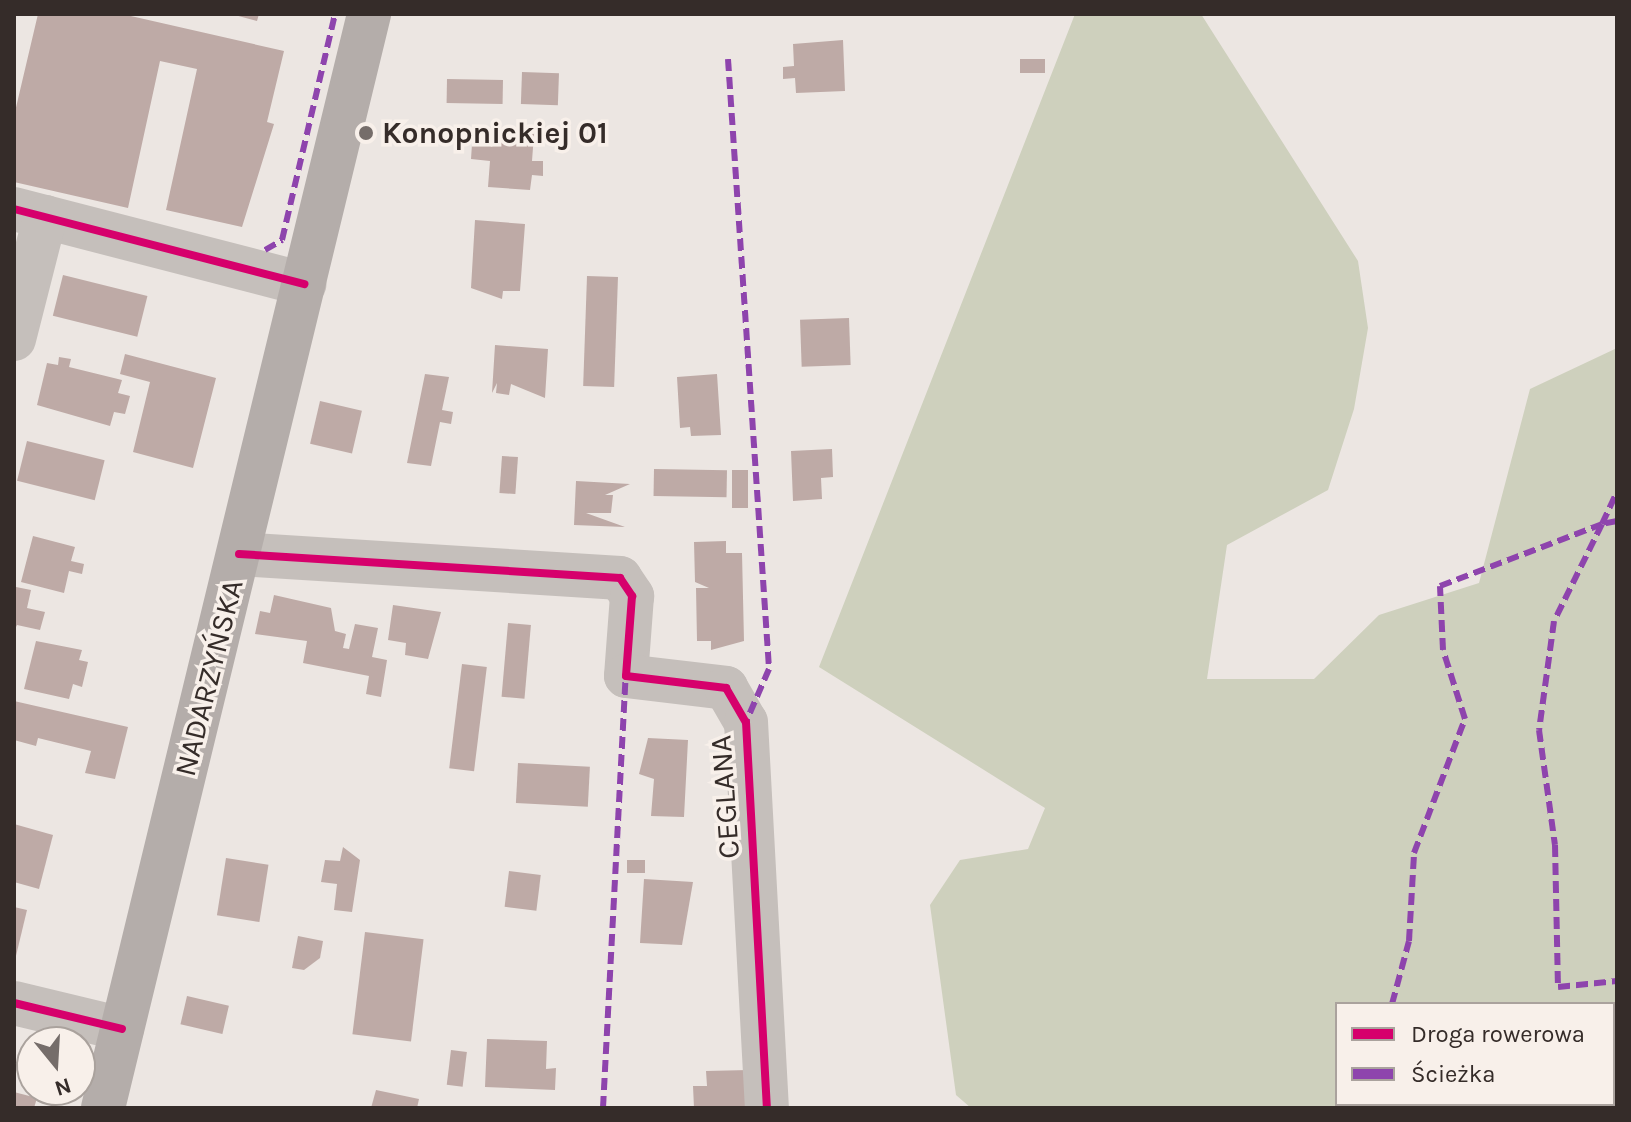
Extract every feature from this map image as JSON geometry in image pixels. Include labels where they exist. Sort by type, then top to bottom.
[{"type":"main road","name":"NADARZYŃSKA","points":[[103,1108],[369,14]]},
{"type":"street","points":[[14,339],[29,213],[304,284]]},
{"type":"street","name":"CEGLANA","points":[[239,554],[620,578],[632,596],[626,676],[726,688],[746,722],[767,1108]]},
{"type":"street","points":[[14,1003],[122,1029]]},
{"type":"green space","points":[[1075,14],[1201,14],[1358,261],[1368,328],[1354,409],[1328,490],[1227,545],[1207,679],[1314,679],[1379,615],[1479,583],[1530,389],[1617,348],[1617,1108],[971,1108],[956,1095],[930,905],[960,860],[1028,849],[1045,808],[819,667]]},
{"type":"building","points":[[38,14],[122,14],[284,51],[267,122],[274,124],[242,227],[166,210],[197,69],[160,61],[128,208],[14,182],[14,116]]},
{"type":"building","points":[[231,14],[259,14],[257,21]]},
{"type":"building","points":[[843,40],[845,91],[796,93],[795,78],[783,79],[783,67],[794,66],[793,44]]},
{"type":"building","points":[[1020,59],[1045,59],[1045,73],[1020,73]]},
{"type":"building","points":[[522,72],[559,73],[558,105],[521,104]]},
{"type":"building","points":[[447,79],[503,80],[503,104],[447,103]]},
{"type":"building","points":[[473,129],[534,134],[532,161],[543,161],[543,176],[532,175],[530,190],[488,187],[490,161],[471,159]]},
{"type":"building","points":[[475,220],[525,224],[520,291],[503,291],[502,299],[471,288]]},
{"type":"building","points":[[63,275],[147,296],[137,337],[53,316]]},
{"type":"building","points":[[587,276],[618,277],[614,387],[583,386]]},
{"type":"building","points":[[849,318],[851,365],[802,367],[800,320]]},
{"type":"building","points":[[495,345],[548,349],[545,398],[511,384],[509,395],[496,393],[497,383],[492,393]]},
{"type":"building","points":[[125,354],[216,378],[193,468],[133,452],[150,382],[120,374]]},
{"type":"building","points":[[59,357],[71,359],[69,367],[122,380],[118,393],[130,396],[125,414],[114,412],[110,426],[37,405],[47,363],[58,365]]},
{"type":"building","points":[[425,374],[449,377],[442,410],[453,412],[451,424],[440,422],[431,466],[407,463]]},
{"type":"building","points":[[717,374],[721,435],[691,436],[690,427],[680,428],[677,377]]},
{"type":"building","points":[[320,401],[362,411],[352,454],[310,444]]},
{"type":"building","points":[[27,441],[105,460],[95,500],[17,481]]},
{"type":"building","points":[[832,449],[833,477],[821,478],[822,499],[793,501],[791,451]]},
{"type":"building","points":[[502,456],[518,457],[515,494],[499,493]]},
{"type":"building","points":[[654,469],[727,470],[727,497],[654,496]]},
{"type":"building","points":[[732,470],[748,470],[748,508],[732,508]]},
{"type":"building","points":[[576,481],[630,484],[605,495],[613,495],[611,513],[586,513],[625,527],[574,525]]},
{"type":"building","points":[[33,536],[75,547],[71,561],[84,564],[82,574],[69,571],[64,593],[21,582]]},
{"type":"building","points":[[726,541],[726,553],[742,553],[744,641],[711,650],[711,641],[697,641],[696,588],[709,588],[695,582],[694,542]]},
{"type":"building","points":[[14,574],[16,587],[31,590],[27,608],[45,612],[40,630],[17,625],[14,631]]},
{"type":"building","points":[[274,595],[331,608],[335,631],[346,634],[343,648],[349,649],[355,624],[378,628],[372,657],[387,660],[381,697],[366,694],[369,676],[303,663],[307,641],[255,634],[260,611],[270,613]]},
{"type":"building","points":[[393,605],[441,612],[428,659],[405,655],[406,643],[388,640]]},
{"type":"building","points":[[508,623],[531,625],[524,699],[502,697]]},
{"type":"building","points":[[36,641],[82,650],[79,660],[88,662],[82,687],[73,684],[69,699],[24,689]]},
{"type":"building","points":[[462,664],[487,667],[474,771],[449,768]]},
{"type":"building","points":[[14,701],[128,727],[115,779],[85,773],[91,751],[38,738],[36,746],[14,740]]},
{"type":"building","points":[[648,738],[688,740],[684,817],[651,816],[654,779],[639,774]]},
{"type":"building","points":[[518,763],[590,767],[588,807],[516,803]]},
{"type":"building","points":[[14,824],[53,835],[39,889],[14,882]]},
{"type":"building","points":[[343,847],[360,860],[352,912],[334,910],[337,884],[321,882],[325,860],[340,861]]},
{"type":"building","points":[[226,858],[268,865],[259,922],[217,915]]},
{"type":"building","points":[[627,860],[645,860],[645,873],[627,873]]},
{"type":"building","points":[[509,871],[541,875],[536,911],[505,907]]},
{"type":"building","points":[[644,879],[693,882],[682,945],[640,943]]},
{"type":"building","points":[[14,907],[27,910],[15,960],[14,960]]},
{"type":"building","points":[[365,932],[424,939],[411,1041],[352,1034]]},
{"type":"building","points":[[298,936],[323,941],[320,958],[304,970],[292,968]]},
{"type":"building","points":[[187,996],[229,1006],[222,1034],[180,1024]]},
{"type":"building","points":[[487,1039],[547,1041],[546,1069],[556,1068],[555,1090],[485,1087]]},
{"type":"building","points":[[451,1050],[467,1052],[463,1087],[447,1085]]},
{"type":"building","points":[[749,1070],[751,1108],[694,1108],[693,1086],[707,1086],[706,1071]]},
{"type":"building","points":[[376,1090],[419,1099],[417,1108],[371,1108]]},
{"type":"building","points":[[14,1092],[16,1106],[35,1106],[34,1108],[14,1108]]},
{"type":"marked path","points":[[265,250],[282,240],[335,14]]},
{"type":"marked path","points":[[728,59],[769,669],[746,722]]},
{"type":"marked path","points":[[1393,1002],[1409,941],[1414,853],[1465,719],[1443,650],[1440,586],[1602,524],[1617,492]]},
{"type":"marked path","points":[[1617,521],[1602,524],[1554,621],[1539,730],[1555,845],[1558,987],[1617,981]]},
{"type":"marked path","points":[[603,1108],[626,676]]},
{"type":"marked path","points":[[1372,1108],[1376,1106]]},
{"type":"cycle path","points":[[14,209],[304,284]]},
{"type":"cycle path","points":[[239,554],[620,578],[632,596],[626,676],[726,688],[746,722],[767,1108]]},
{"type":"cycle path","points":[[14,1003],[122,1029]]},
{"type":"place","name":"Konopnickiej 01","points":[[366,133]]}]
